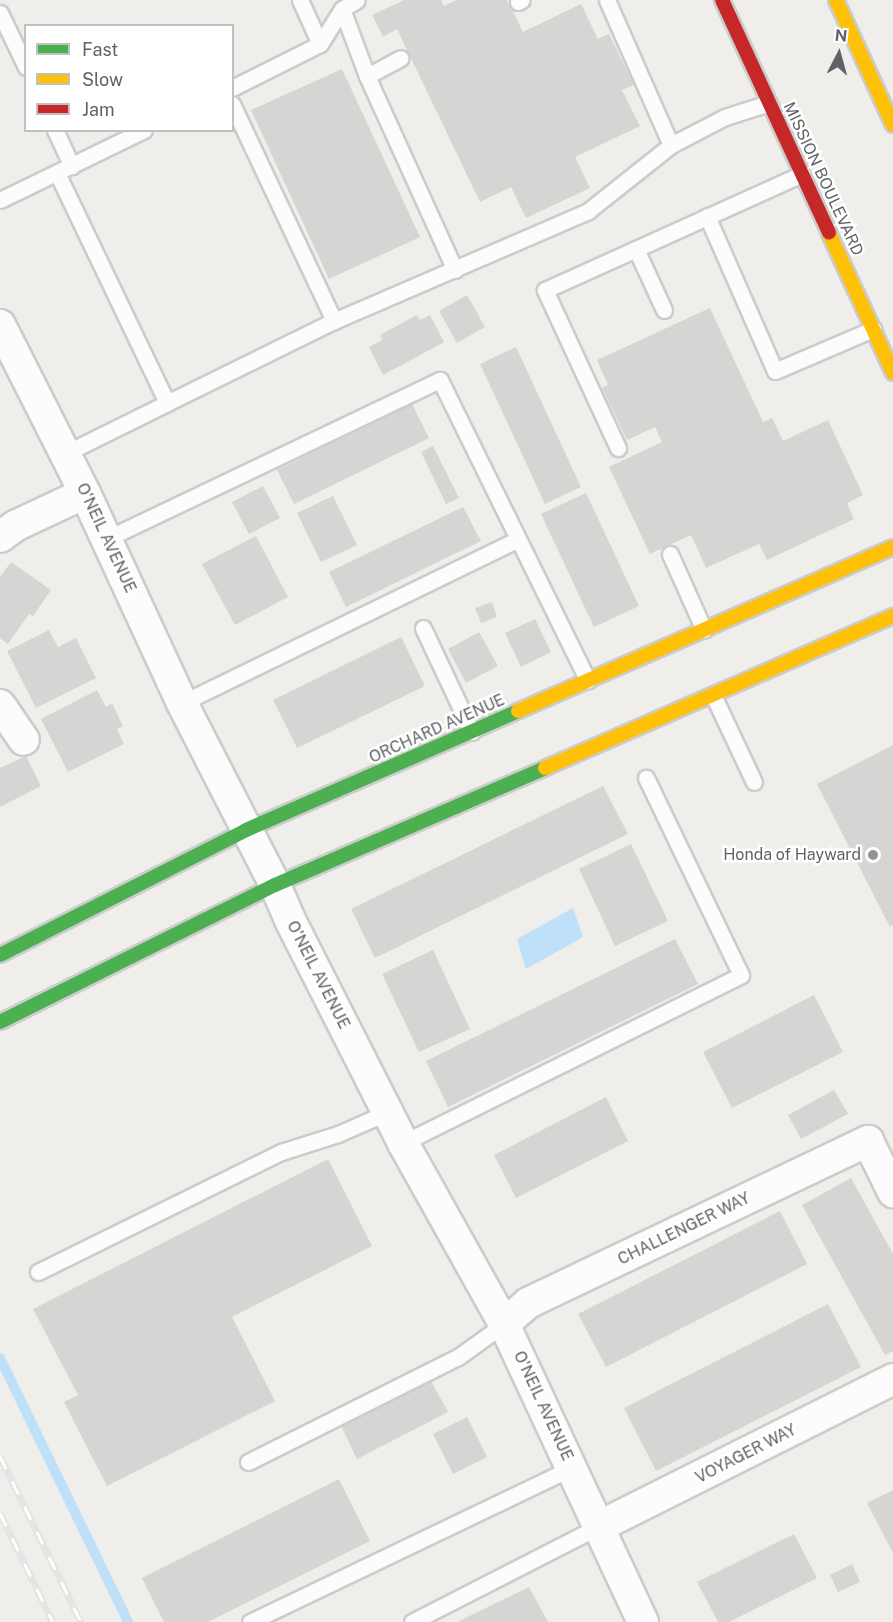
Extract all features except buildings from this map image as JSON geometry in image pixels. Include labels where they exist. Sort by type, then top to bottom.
[{"type":"street","name":"MISSION BOULEVARD","points":[[722,0],[893,373]]},
{"type":"street","points":[[836,0],[893,124]]},
{"type":"street","name":"O'NEIL AVENUE","points":[[0,325],[85,493],[182,703],[403,1143],[504,1324],[643,1622]]},
{"type":"street","points":[[0,537],[15,526],[85,493]]},
{"type":"street","name":"ORCHARD AVENUE","points":[[0,955],[246,830],[893,547]]},
{"type":"street","points":[[0,1022],[275,885],[893,616]]},
{"type":"street","points":[[0,705],[24,740]]},
{"type":"street","name":"CHALLENGER WAY","points":[[504,1324],[528,1303],[868,1141],[893,1192]]},
{"type":"street","name":"VOYAGER WAY","points":[[598,1527],[893,1379]]},
{"type":"lane","points":[[300,0],[320,44]]},
{"type":"lane","points":[[234,87],[320,44],[342,9],[357,0]]},
{"type":"lane","points":[[607,0],[671,145]]},
{"type":"lane","points":[[342,9],[367,76],[455,270]]},
{"type":"lane","points":[[0,13],[24,64]]},
{"type":"lane","points":[[367,76],[401,58]]},
{"type":"lane","points":[[64,454],[334,321],[588,210],[671,145],[725,117],[770,103]]},
{"type":"lane","points":[[234,108],[334,321]]},
{"type":"lane","points":[[56,132],[72,166]]},
{"type":"lane","points":[[0,201],[140,132]]},
{"type":"lane","points":[[57,173],[167,403]]},
{"type":"lane","points":[[618,448],[545,290],[802,174]]},
{"type":"lane","points":[[707,216],[775,371],[873,328]]},
{"type":"lane","points":[[636,249],[664,310]]},
{"type":"lane","points":[[106,539],[440,380],[516,540],[588,681]]},
{"type":"lane","points":[[182,703],[516,540]]},
{"type":"lane","points":[[670,554],[704,630]]},
{"type":"lane","points":[[423,628],[472,732]]},
{"type":"lane","points":[[714,695],[753,782]]},
{"type":"lane","points":[[403,1143],[741,975],[646,778]]},
{"type":"lane","points":[[38,1272],[281,1152],[338,1134],[388,1112]]},
{"type":"lane","points":[[248,1462],[458,1357],[504,1324]]},
{"type":"lane","points":[[250,1622],[572,1468]]},
{"type":"lane","points":[[412,1622],[598,1527]]},
{"type":"water","points":[[573,908],[583,937],[526,969],[517,939]]},
{"type":"waterway","points":[[0,1358],[128,1622]]},
{"type":"railway","points":[[0,1456],[81,1622]]},
{"type":"railway","points":[[0,1513],[53,1622]]},
{"type":"traffic: fast","points":[[0,955],[246,830],[518,711]]},
{"type":"traffic: fast","points":[[0,1022],[275,885],[545,768]]},
{"type":"traffic: slow","points":[[836,0],[893,125]]},
{"type":"traffic: slow","points":[[829,233],[893,373]]},
{"type":"traffic: slow","points":[[518,711],[893,547]]},
{"type":"traffic: slow","points":[[545,768],[893,616]]},
{"type":"traffic: jam","points":[[722,0],[829,233]]},
{"type":"place","name":"Honda of Hayward","points":[[873,855]]}]
